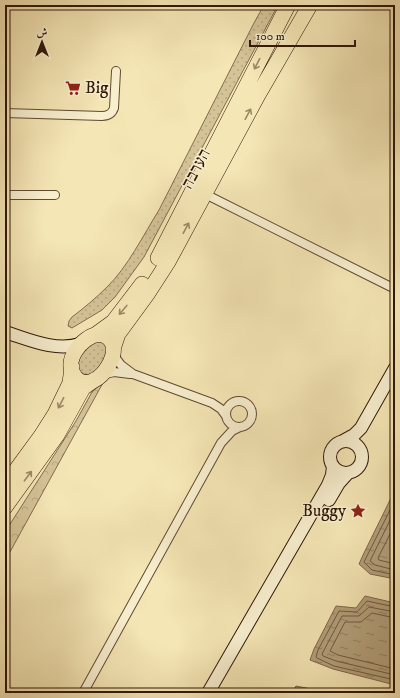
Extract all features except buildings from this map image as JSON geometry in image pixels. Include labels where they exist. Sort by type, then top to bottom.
[{"type":"highway","name":"הערבה","points":[[95,334],[108,326],[120,313],[151,271],[288,5]]},
{"type":"highway","name":"הערבה","points":[[113,352],[118,334],[140,306],[156,282],[258,95],[310,5]]},
{"type":"highway","points":[[5,485],[55,414],[70,383],[74,353],[80,344],[95,334],[109,338],[113,352],[110,363],[98,378],[83,388],[57,435],[5,507]]},
{"type":"highway","points":[[72,365],[74,374],[79,380],[86,382],[98,378]]},
{"type":"street","points":[[5,112],[105,116],[112,112],[114,105],[116,71]]},
{"type":"street","points":[[5,194],[55,195]]},
{"type":"street","points":[[205,194],[394,290]]},
{"type":"street","points":[[5,332],[44,344],[66,346],[80,344]]},
{"type":"street","points":[[44,344],[60,353],[72,365]]},
{"type":"street","points":[[113,352],[121,366],[133,374],[212,403],[221,409],[234,426],[240,427]]},
{"type":"street","points":[[208,693],[328,485],[332,475],[333,466],[330,456],[331,451],[334,446],[354,435],[361,428],[395,368]]},
{"type":"street","points":[[98,378],[114,372],[133,374]]},
{"type":"street","points":[[333,466],[341,472],[348,472],[359,466],[365,436],[395,383]]},
{"type":"street","points":[[212,403],[230,404],[242,401],[252,410],[250,422],[232,431],[221,443]]},
{"type":"street","points":[[83,693],[221,443],[226,430],[226,412],[230,404]]},
{"type":"street","points":[[343,441],[354,443],[361,451]]},
{"type":"street","points":[[217,693],[335,489],[348,472]]},
{"type":"green space","points":[[264,5],[278,5],[144,257],[115,297],[102,310],[72,328],[68,326],[72,317],[107,287],[135,250],[159,210]]},
{"type":"green space","points":[[104,339],[108,357],[89,378],[76,370],[83,347]]},
{"type":"green space","points":[[104,381],[5,561],[5,532],[76,421],[92,392]]},
{"type":"water","points":[[391,498],[395,499],[395,579],[370,574],[359,564]]},
{"type":"water","points":[[365,596],[395,603],[395,685],[333,669],[310,660],[336,606],[356,608]]},
{"type":"water","points":[[296,686],[331,693],[291,693]]},
{"type":"place","name":"Big","points":[[73,88]]},
{"type":"place","name":"Buggy","points":[[358,511]]}]
